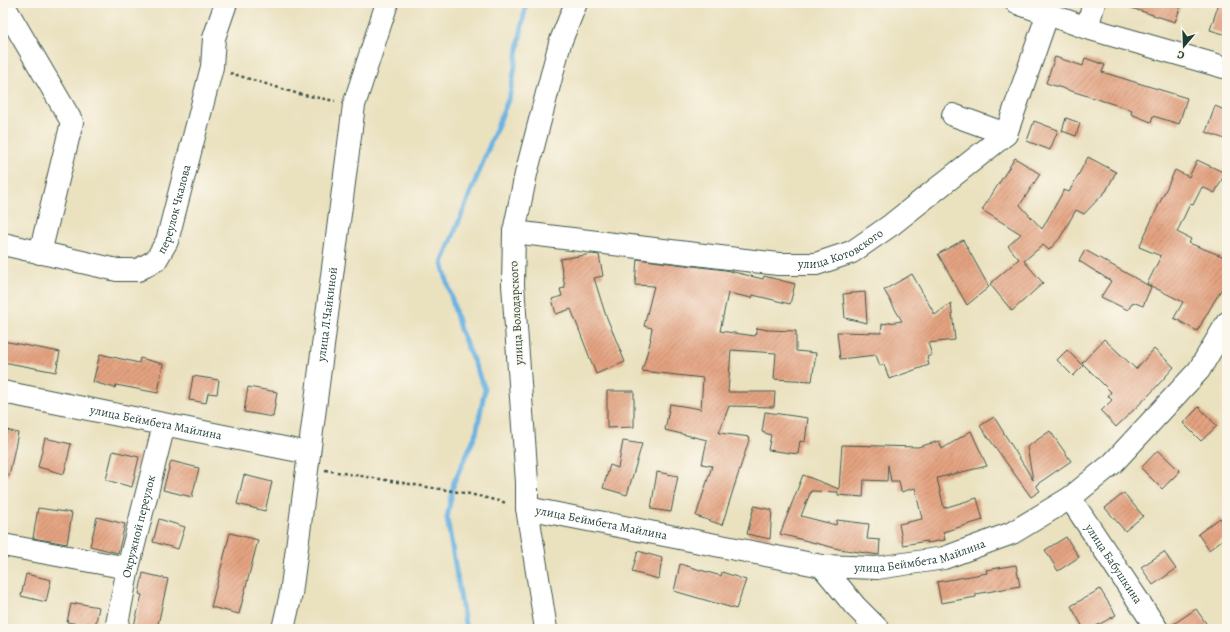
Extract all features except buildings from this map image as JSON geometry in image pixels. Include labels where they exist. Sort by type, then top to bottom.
[{"type":"street","name":"переулок Чкалова","points":[[3,244],[117,270],[138,270],[156,260],[167,241],[212,68],[214,38],[226,3]]},
{"type":"street","name":"улица Л.Чайкиной","points":[[283,629],[291,594],[354,105],[388,3]]},
{"type":"street","name":"улица Володарского","points":[[546,629],[527,508],[527,482],[513,285],[514,232],[526,174],[558,51],[576,3]]},
{"type":"street","points":[[1017,3],[1087,28],[1227,68]]},
{"type":"street","points":[[1087,28],[1094,3]]},
{"type":"street","points":[[3,4],[72,122],[40,253]]},
{"type":"street","points":[[953,115],[1006,134],[1048,13]]},
{"type":"street","name":"улица Котовского","points":[[514,232],[778,264],[816,264],[852,252],[891,225],[1006,134]]},
{"type":"street","name":"улица Беймбета Майлина","points":[[527,508],[822,566],[877,568],[944,558],[1012,533],[1070,498],[1113,463],[1199,370],[1227,323]]},
{"type":"street","name":"улица Беймбета Майлина","points":[[3,392],[164,425],[308,460]]},
{"type":"street","name":"Окружной переулок","points":[[116,629],[128,568],[164,425]]},
{"type":"street","name":"улица Бабушкина","points":[[1070,498],[1158,629]]},
{"type":"street","points":[[3,545],[128,568]]},
{"type":"street","points":[[822,566],[855,606],[878,629]]},
{"type":"path","points":[[212,68],[299,94],[354,105]]},
{"type":"path","points":[[308,460],[433,489],[470,494],[527,508]]},
{"type":"waterway","points":[[466,629],[447,518],[454,482],[476,434],[485,389],[460,329],[442,263],[510,95],[526,3]]}]
